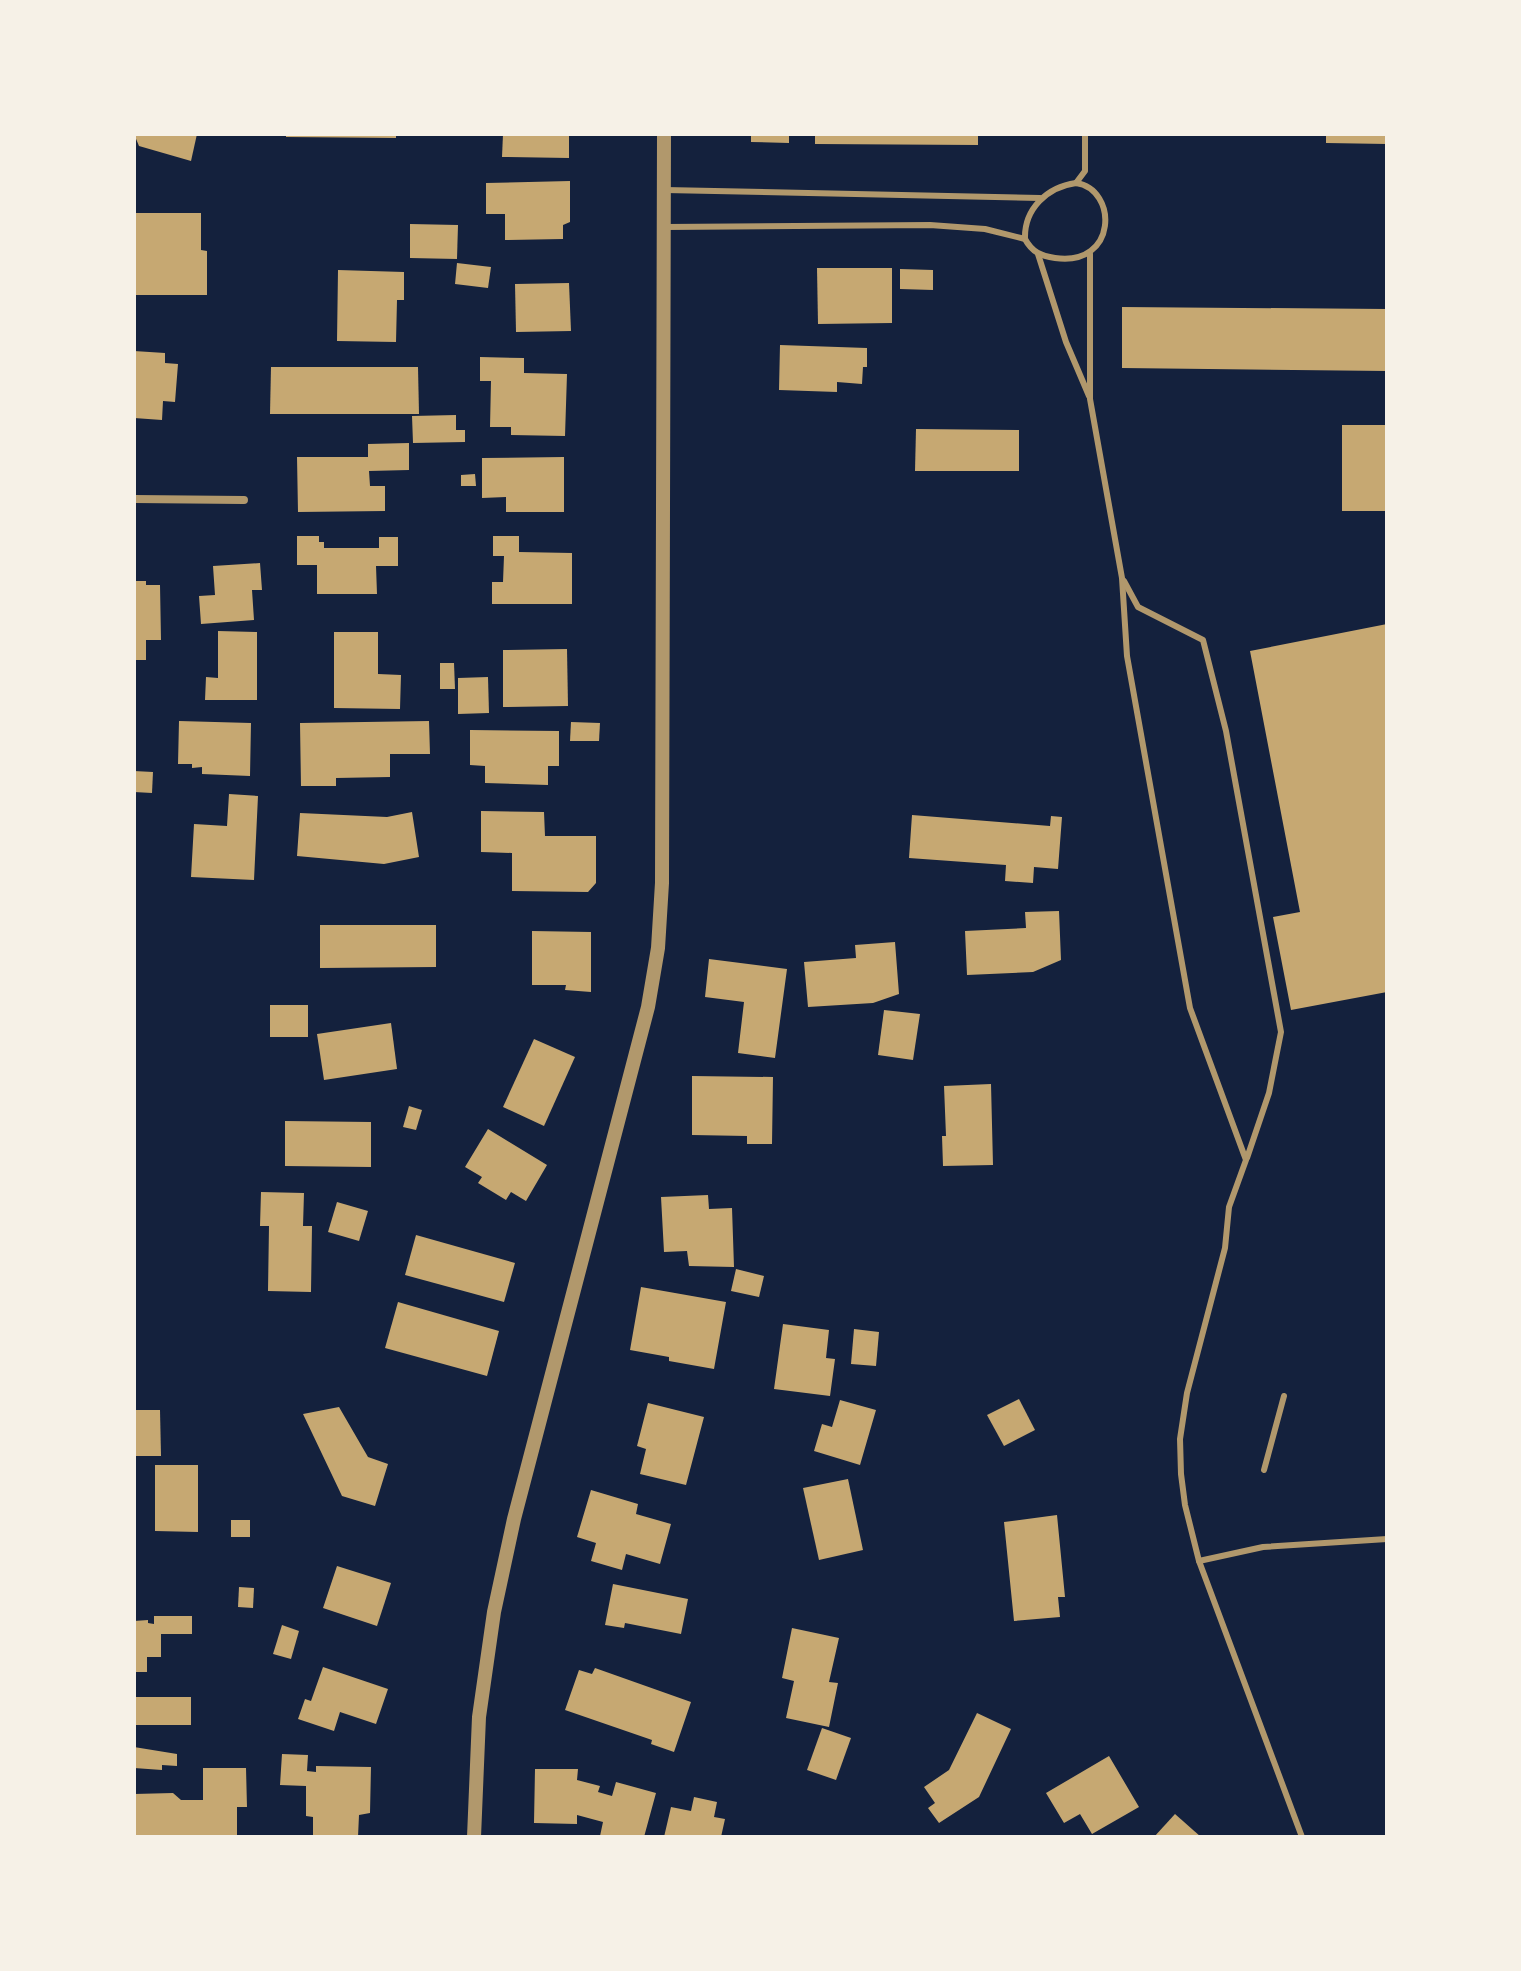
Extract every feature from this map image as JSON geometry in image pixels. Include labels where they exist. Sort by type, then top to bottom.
[{"type":"street","points":[[474,1837],[479,1717],[494,1612],[514,1519],[648,1007],[658,948],[662,867],[664,134]]},
{"type":"street","points":[[134,499],[244,500]]},
{"type":"lane","points":[[1076,183],[1085,171],[1085,134]]},
{"type":"lane","points":[[1076,183],[1086,184],[1095,192],[1103,205],[1104,230],[1099,244],[1090,254],[1065,259],[1038,254],[1030,249],[1025,239],[1028,220],[1040,198],[1051,190],[1076,183]]},
{"type":"lane","points":[[665,190],[1040,198]]},
{"type":"lane","points":[[665,227],[930,225],[985,229],[1025,239]]},
{"type":"lane","points":[[1038,254],[1066,342],[1090,399]]},
{"type":"lane","points":[[1090,254],[1090,399],[1122,578],[1127,656],[1190,1008],[1246,1160]]},
{"type":"lane","points":[[1122,578],[1138,607],[1203,640],[1226,731],[1281,1032],[1269,1093],[1229,1207],[1225,1248],[1187,1393],[1180,1439],[1185,1505],[1199,1561],[1302,1837]]},
{"type":"lane","points":[[1264,1470],[1284,1396]]},
{"type":"lane","points":[[1199,1561],[1263,1547],[1387,1539]]},
{"type":"building","points":[[134,134],[197,134],[191,161],[139,146]]},
{"type":"building","points":[[286,134],[396,134],[396,138],[286,137]]},
{"type":"building","points":[[503,134],[569,134],[569,158],[502,157]]},
{"type":"building","points":[[751,134],[789,134],[789,143],[751,142]]},
{"type":"building","points":[[815,134],[978,134],[978,145],[815,144]]},
{"type":"building","points":[[1326,134],[1387,134],[1387,144],[1326,143]]},
{"type":"building","points":[[570,181],[570,222],[563,225],[563,239],[505,240],[505,214],[486,214],[486,183]]},
{"type":"building","points":[[134,213],[201,213],[201,250],[207,251],[207,295],[134,295]]},
{"type":"building","points":[[410,224],[458,225],[457,259],[410,258]]},
{"type":"building","points":[[457,263],[491,267],[488,288],[455,284]]},
{"type":"building","points":[[817,268],[892,268],[892,323],[818,324]]},
{"type":"building","points":[[900,269],[933,270],[933,290],[900,289]]},
{"type":"building","points":[[338,270],[404,272],[404,300],[397,300],[396,342],[337,341]]},
{"type":"building","points":[[569,283],[571,331],[516,332],[515,284]]},
{"type":"building","points":[[1122,307],[1387,309],[1387,371],[1122,368]]},
{"type":"building","points":[[780,345],[867,348],[867,367],[863,367],[862,384],[837,382],[837,392],[779,390]]},
{"type":"building","points":[[134,351],[165,353],[165,363],[178,364],[175,402],[163,401],[162,420],[134,418]]},
{"type":"building","points":[[480,357],[524,358],[524,373],[567,374],[565,436],[511,435],[511,427],[490,427],[491,381],[480,381]]},
{"type":"building","points":[[271,367],[418,367],[419,414],[270,414]]},
{"type":"building","points":[[456,415],[456,430],[465,430],[465,442],[413,443],[412,416]]},
{"type":"building","points":[[1342,425],[1387,425],[1387,511],[1342,511]]},
{"type":"building","points":[[916,429],[1019,430],[1019,471],[915,471]]},
{"type":"building","points":[[409,443],[409,470],[369,471],[370,486],[385,486],[385,511],[298,512],[297,457],[368,457],[368,444]]},
{"type":"building","points":[[564,457],[564,512],[506,512],[506,497],[482,498],[482,458]]},
{"type":"building","points":[[475,474],[476,486],[461,486],[461,475]]},
{"type":"building","points":[[297,536],[319,536],[324,548],[379,548],[379,537],[398,537],[398,566],[376,566],[377,594],[317,594],[317,565],[297,565]]},
{"type":"building","points":[[493,536],[519,536],[519,552],[572,553],[572,604],[492,604],[492,582],[503,582],[504,556],[493,556]]},
{"type":"building","points":[[260,563],[262,590],[252,590],[254,620],[201,624],[199,596],[215,595],[213,566]]},
{"type":"building","points":[[134,581],[160,585],[161,640],[146,640],[146,660],[134,660]]},
{"type":"building","points":[[1387,624],[1387,992],[1291,1010],[1273,917],[1300,912],[1250,651]]},
{"type":"building","points":[[218,631],[257,632],[257,700],[205,700],[206,677],[218,678]]},
{"type":"building","points":[[334,632],[378,632],[378,674],[401,675],[400,709],[334,708]]},
{"type":"building","points":[[567,649],[568,706],[503,707],[503,650]]},
{"type":"building","points":[[440,663],[454,663],[455,689],[440,689]]},
{"type":"building","points":[[488,677],[489,713],[458,714],[458,678]]},
{"type":"building","points":[[179,721],[251,723],[250,776],[202,774],[202,767],[178,764]]},
{"type":"building","points":[[429,721],[430,754],[390,754],[390,777],[336,778],[336,786],[301,786],[300,723]]},
{"type":"building","points":[[571,722],[600,723],[599,741],[570,741]]},
{"type":"building","points":[[470,730],[559,731],[559,766],[548,766],[548,785],[485,783],[485,766],[470,765]]},
{"type":"building","points":[[134,771],[153,772],[152,793],[134,792]]},
{"type":"building","points":[[229,794],[258,796],[254,880],[191,877],[194,824],[227,826]]},
{"type":"building","points":[[481,811],[544,812],[545,836],[596,836],[596,883],[588,892],[512,891],[512,853],[481,852]]},
{"type":"building","points":[[412,812],[419,857],[384,864],[297,856],[300,813],[387,817]]},
{"type":"building","points":[[912,815],[1050,826],[1051,816],[1062,817],[1058,869],[1034,867],[1033,883],[1005,881],[1006,865],[909,858]]},
{"type":"building","points":[[1059,911],[1061,960],[1033,972],[967,975],[965,931],[1026,928],[1025,912]]},
{"type":"building","points":[[320,925],[436,925],[436,967],[320,968]]},
{"type":"building","points":[[532,931],[591,932],[591,992],[565,990],[566,985],[532,985]]},
{"type":"building","points":[[895,942],[899,994],[873,1003],[808,1007],[804,962],[856,958],[855,945]]},
{"type":"building","points":[[709,959],[787,969],[775,1058],[738,1053],[744,1002],[705,997]]},
{"type":"building","points":[[270,1005],[308,1005],[308,1037],[270,1037]]},
{"type":"building","points":[[884,1010],[920,1014],[913,1060],[878,1055]]},
{"type":"building","points":[[391,1023],[397,1069],[324,1080],[317,1034]]},
{"type":"building","points":[[534,1039],[575,1057],[544,1126],[503,1107]]},
{"type":"building","points":[[692,1076],[773,1077],[772,1144],[747,1144],[747,1136],[692,1135]]},
{"type":"building","points":[[991,1084],[993,1165],[943,1166],[942,1136],[946,1136],[944,1086]]},
{"type":"building","points":[[409,1106],[422,1110],[416,1130],[403,1127]]},
{"type":"building","points":[[285,1121],[371,1122],[371,1167],[285,1166]]},
{"type":"building","points":[[488,1129],[547,1165],[526,1201],[511,1192],[506,1200],[478,1183],[482,1177],[465,1167]]},
{"type":"building","points":[[261,1192],[304,1193],[303,1226],[312,1226],[311,1292],[268,1291],[269,1226],[260,1226]]},
{"type":"building","points":[[708,1195],[709,1209],[732,1208],[734,1267],[689,1266],[687,1251],[664,1252],[661,1197]]},
{"type":"building","points":[[337,1202],[368,1211],[359,1241],[328,1232]]},
{"type":"building","points":[[416,1235],[515,1263],[504,1302],[405,1275]]},
{"type":"building","points":[[736,1269],[764,1276],[759,1297],[731,1291]]},
{"type":"building","points":[[641,1287],[726,1302],[714,1369],[630,1350]]},
{"type":"building","points":[[398,1302],[499,1331],[487,1376],[385,1348]]},
{"type":"building","points":[[783,1324],[829,1330],[826,1358],[835,1359],[830,1396],[774,1389]]},
{"type":"building","points":[[854,1329],[879,1332],[876,1366],[851,1364]]},
{"type":"building","points":[[1019,1399],[1035,1430],[1004,1446],[987,1415]]},
{"type":"building","points":[[840,1400],[876,1410],[860,1465],[814,1451],[822,1424],[832,1427]]},
{"type":"building","points":[[648,1403],[704,1417],[686,1485],[640,1474],[646,1449],[637,1446]]},
{"type":"building","points":[[339,1407],[368,1457],[388,1464],[375,1506],[342,1496],[303,1414]]},
{"type":"building","points":[[134,1410],[160,1410],[161,1456],[134,1456]]},
{"type":"building","points":[[155,1465],[198,1465],[198,1532],[155,1531]]},
{"type":"building","points":[[848,1479],[863,1550],[819,1560],[803,1488]]},
{"type":"building","points":[[591,1490],[638,1504],[636,1514],[671,1524],[660,1564],[626,1554],[622,1570],[591,1561],[596,1543],[577,1537]]},
{"type":"building","points":[[1057,1515],[1065,1597],[1058,1597],[1060,1617],[1014,1621],[1004,1522]]},
{"type":"building","points":[[231,1520],[250,1520],[250,1537],[231,1537]]},
{"type":"building","points":[[337,1566],[391,1583],[377,1626],[323,1608]]},
{"type":"building","points":[[613,1584],[688,1599],[681,1634],[625,1623],[624,1628],[605,1625]]},
{"type":"building","points":[[239,1587],[254,1588],[253,1608],[238,1607]]},
{"type":"building","points":[[154,1616],[192,1616],[192,1634],[161,1634],[161,1657],[147,1657],[147,1672],[134,1672],[134,1621],[148,1620],[148,1623],[154,1624]]},
{"type":"building","points":[[282,1625],[299,1631],[291,1659],[273,1654]]},
{"type":"building","points":[[792,1628],[839,1638],[829,1682],[838,1683],[829,1727],[786,1718],[794,1681],[782,1678]]},
{"type":"building","points":[[323,1667],[388,1689],[376,1724],[340,1712],[334,1731],[298,1719],[305,1699],[311,1701]]},
{"type":"building","points":[[595,1668],[691,1702],[674,1752],[651,1744],[652,1740],[565,1710],[579,1670],[592,1674]]},
{"type":"building","points":[[134,1697],[191,1697],[191,1725],[134,1725]]},
{"type":"building","points":[[977,1713],[1011,1729],[979,1797],[939,1823],[928,1808],[935,1803],[924,1787],[949,1770]]},
{"type":"building","points":[[822,1728],[851,1738],[836,1780],[807,1770]]},
{"type":"building","points":[[134,1747],[177,1754],[177,1766],[162,1765],[162,1770],[134,1768]]},
{"type":"building","points":[[282,1754],[308,1755],[307,1771],[316,1772],[316,1766],[371,1767],[370,1813],[359,1815],[358,1837],[313,1837],[313,1817],[306,1816],[306,1786],[280,1785]]},
{"type":"building","points":[[1109,1756],[1139,1807],[1092,1834],[1080,1814],[1064,1823],[1046,1793]]},
{"type":"building","points":[[203,1768],[246,1768],[247,1807],[237,1807],[237,1837],[134,1837],[134,1794],[173,1793],[181,1800],[203,1800]]},
{"type":"building","points":[[535,1769],[578,1769],[577,1780],[600,1786],[598,1792],[612,1796],[616,1782],[656,1793],[644,1837],[600,1836],[603,1822],[577,1815],[577,1824],[534,1823]]},
{"type":"building","points":[[694,1797],[717,1802],[714,1817],[725,1819],[721,1837],[664,1837],[671,1807],[691,1811]]},
{"type":"building","points":[[1175,1814],[1201,1837],[1154,1837]]}]
